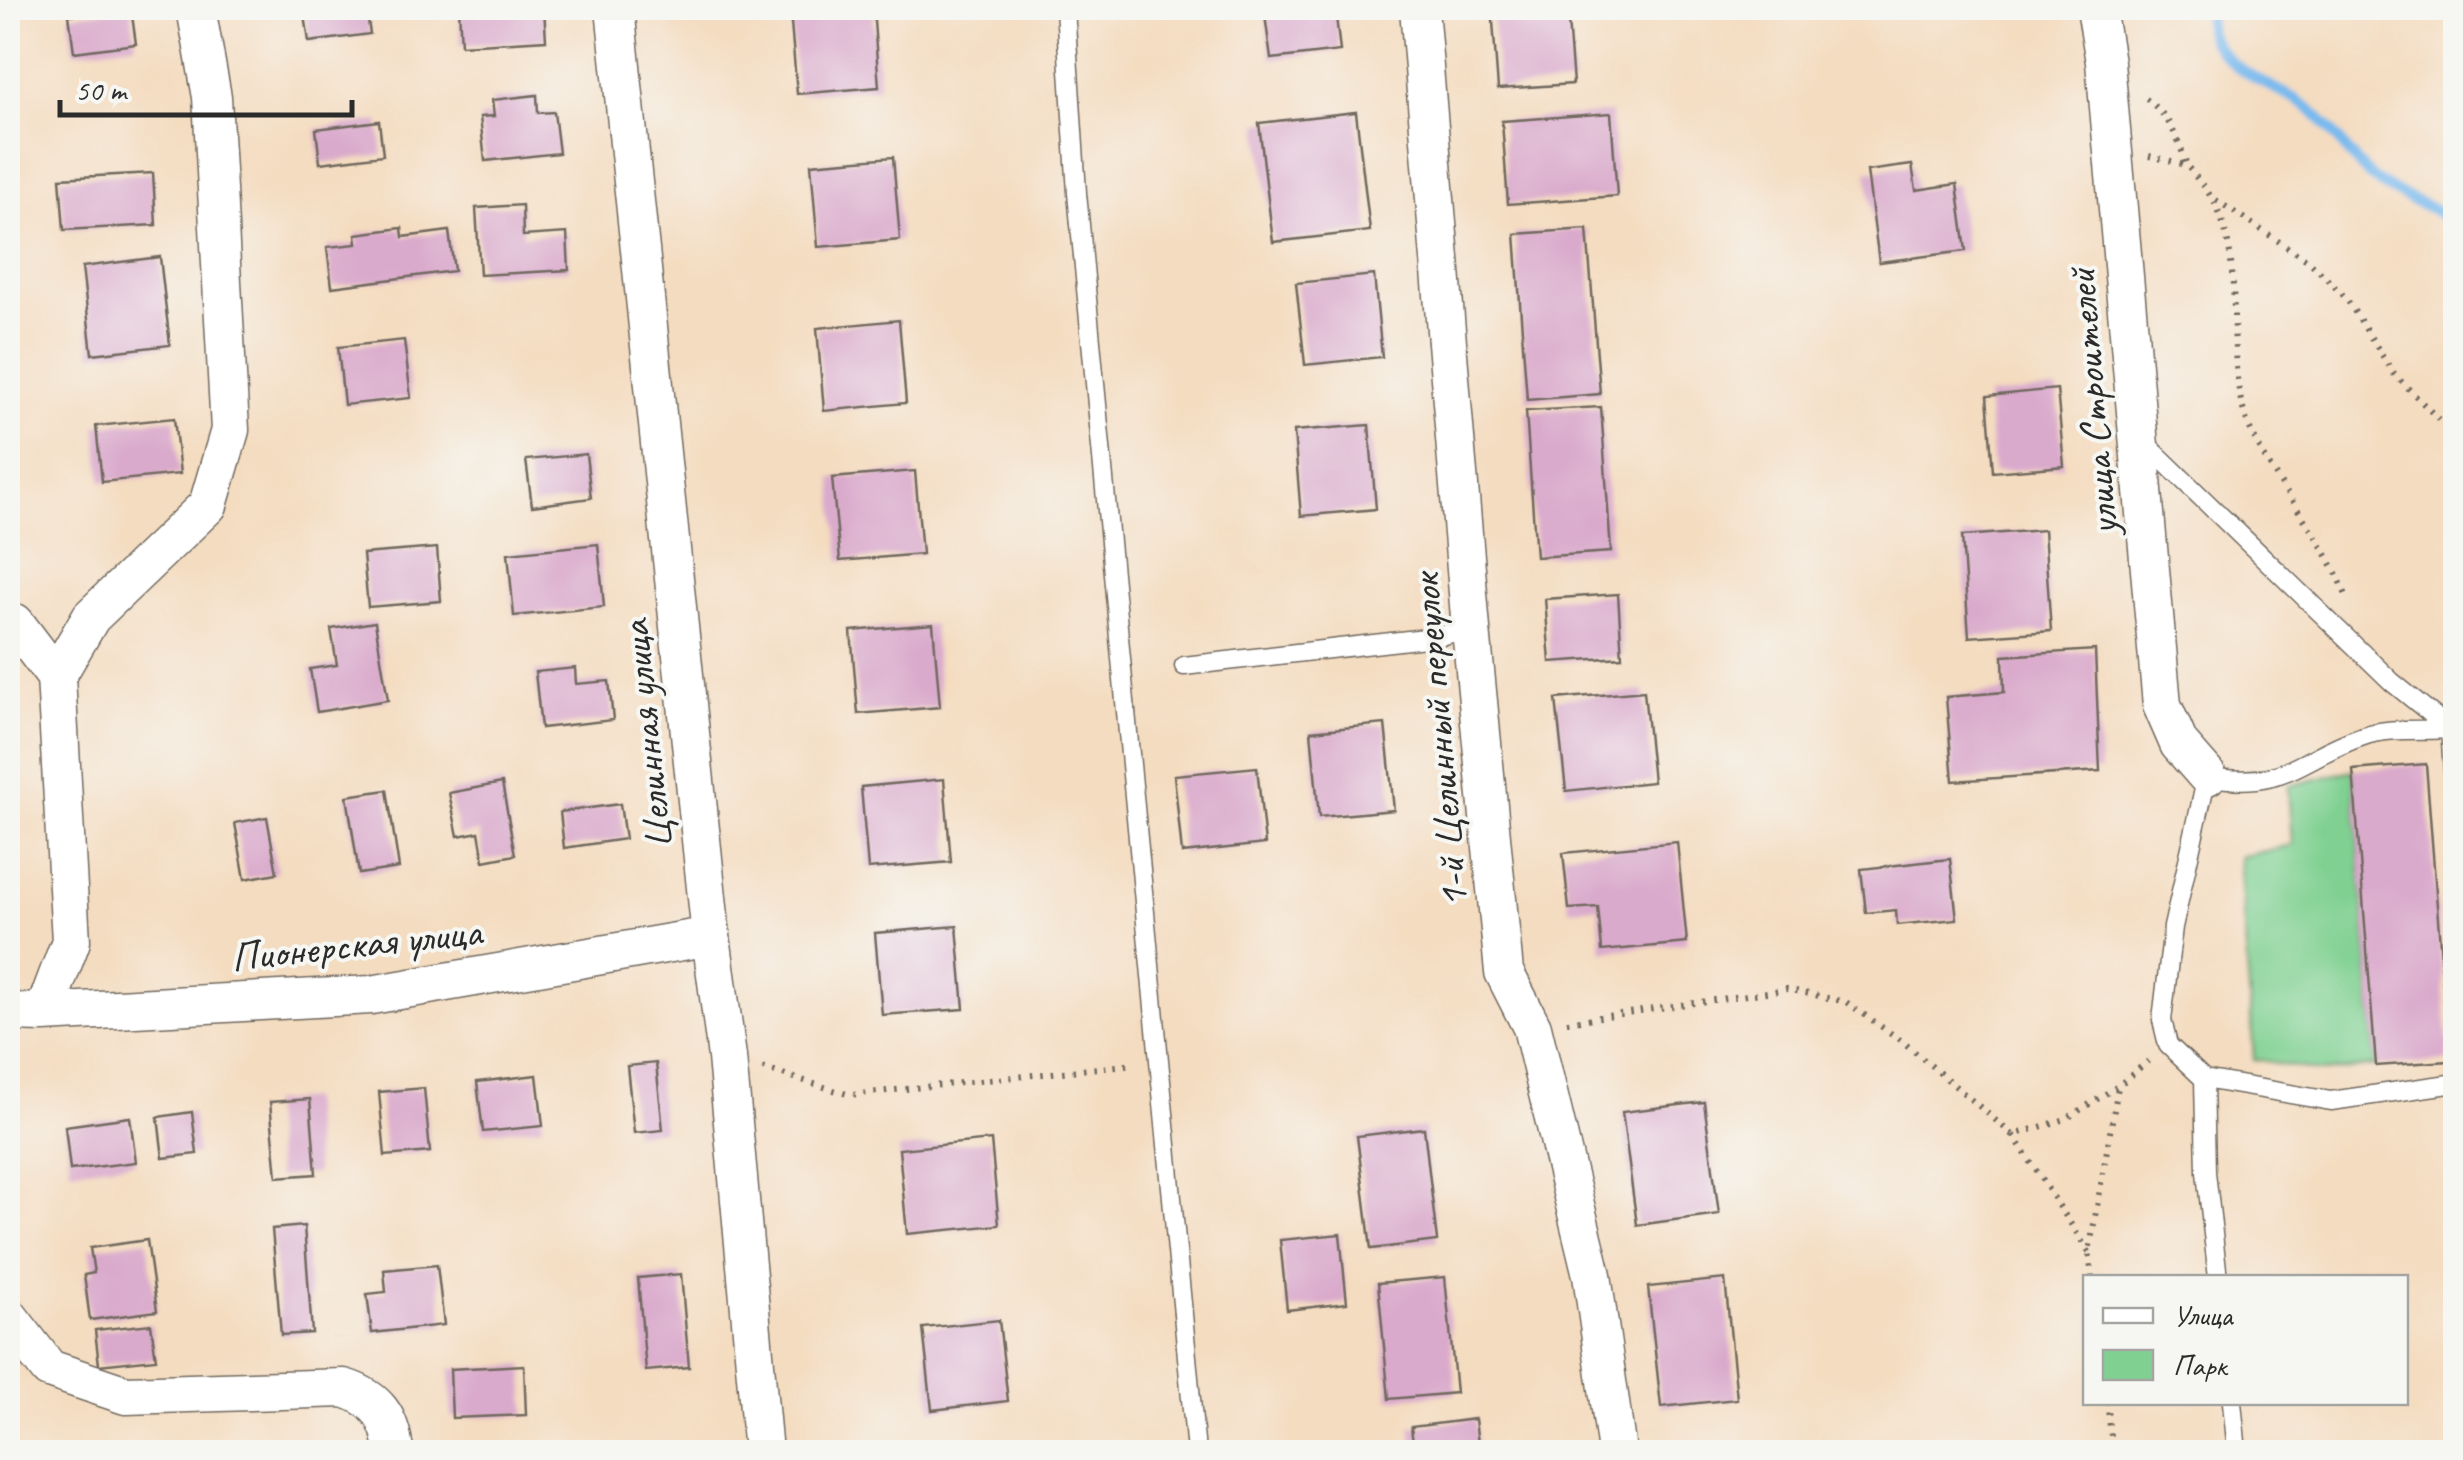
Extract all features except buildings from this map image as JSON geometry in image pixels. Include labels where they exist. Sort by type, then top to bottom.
[{"type":"street","points":[[26,1012],[71,940],[56,676],[90,617],[208,504],[230,430],[212,97],[196,8]]},
{"type":"street","name":"Целинная улица","points":[[615,8],[711,936],[727,1057],[763,1452]]},
{"type":"street","name":"1-й Целинный переулок","points":[[1419,8],[1504,972],[1532,1027],[1592,1275],[1617,1452]]},
{"type":"street","name":"улица Строителей","points":[[2096,8],[2112,129],[2162,706],[2180,744],[2207,776]]},
{"type":"street","points":[[8,622],[15,623],[56,676]]},
{"type":"street","name":"Пионерская улица","points":[[26,1012],[371,995],[711,936]]},
{"type":"street","points":[[8,1316],[49,1369],[126,1395],[344,1388],[366,1395],[381,1408],[393,1435],[394,1452]]},
{"type":"lane","points":[[1065,8],[1079,212],[1196,1452]]},
{"type":"lane","points":[[2141,440],[2392,682],[2453,729]]},
{"type":"lane","points":[[1184,666],[1434,638],[1472,629]]},
{"type":"lane","points":[[2453,729],[2366,734],[2287,773],[2242,783],[2207,776],[2173,927],[2162,1020],[2168,1044],[2204,1079],[2331,1101],[2456,1083]]},
{"type":"lane","points":[[2453,729],[2456,812]]},
{"type":"lane","points":[[2204,1079],[2206,1172],[2218,1275]]},
{"type":"lane","points":[[2232,1405],[2238,1452]]},
{"type":"path","points":[[2105,62],[2121,74],[2134,92],[2158,107],[2178,140],[2187,166],[2215,200],[2310,262],[2346,298],[2394,374],[2456,437]]},
{"type":"path","points":[[2112,129],[2141,154],[2187,166]]},
{"type":"path","points":[[2215,200],[2230,262],[2236,378],[2247,422],[2271,471],[2338,574],[2348,601]]},
{"type":"path","points":[[1532,1027],[1788,989],[1846,1002],[1902,1041],[2013,1135],[2089,1252]]},
{"type":"path","points":[[2013,1135],[2066,1119],[2118,1086],[2168,1044]]},
{"type":"path","points":[[727,1057],[850,1095],[1162,1063]]},
{"type":"path","points":[[2092,1275],[2089,1252],[2118,1086]]},
{"type":"path","points":[[2107,1405],[2113,1452]]},
{"type":"path","points":[[2450,1452],[2456,1447]]},
{"type":"green space","points":[[2353,770],[2376,1066],[2324,1072],[2254,1059],[2239,857],[2292,845],[2288,786]]},
{"type":"waterway","points":[[2207,8],[2211,37],[2231,62],[2315,113],[2377,181],[2456,227]]}]
